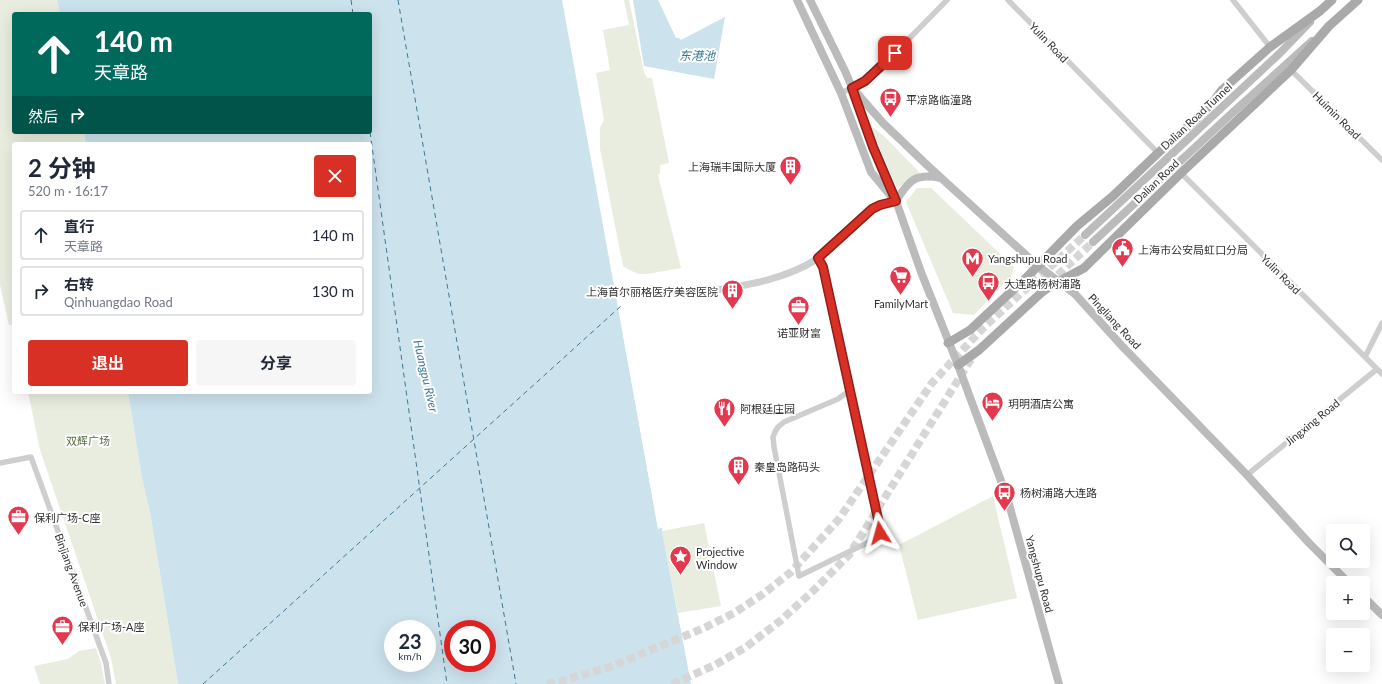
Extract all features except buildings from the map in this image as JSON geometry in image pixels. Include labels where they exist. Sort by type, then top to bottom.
[{"type":"main road","name":"Yangshupu Road","points":[[797,0],[841,94],[871,172],[896,201]]},
{"type":"main road","name":"Yangshupu Road","points":[[810,0],[852,88],[873,147],[896,201],[948,344],[958,365],[1007,497],[1058,684]]},
{"type":"main road","name":"Dalian Road","points":[[948,344],[970,330],[1038,266],[1077,226],[1113,196],[1209,106],[1222,90],[1270,47],[1320,11],[1332,0]]},
{"type":"main road","name":"Dalian Road","points":[[958,365],[979,350],[1041,293],[1059,281],[1084,268],[1181,173],[1291,70],[1329,26],[1358,0]]},
{"type":"main road","name":"Dalian Road Tunnel","points":[[1085,236],[1279,54],[1320,11]]},
{"type":"main road","name":"Dalian Road Tunnel","points":[[1093,242],[1235,110],[1329,26]]},
{"type":"main road","name":"Pingliang Road","points":[[852,88],[883,123],[942,178],[1038,266],[1075,294],[1122,346],[1247,475],[1309,543],[1343,576]]},
{"type":"main road","points":[[896,201],[904,187],[913,179],[931,176],[942,178]]},
{"type":"main road","points":[[1370,603],[1382,615]]},
{"type":"street","points":[[841,94],[865,81],[874,74],[947,0]]},
{"type":"street","name":"Yulin Road","points":[[1008,0],[1158,153]]},
{"type":"street","points":[[1233,0],[1270,47]]},
{"type":"street","name":"Huimin Road","points":[[1291,70],[1382,160]]},
{"type":"street","name":"Yulin Road","points":[[1181,173],[1301,295],[1382,374]]},
{"type":"street","points":[[685,295],[769,280],[793,271],[818,258],[872,209],[880,205],[896,201]]},
{"type":"street","points":[[818,258],[823,267],[850,390],[878,520],[880,528],[880,533],[869,542],[799,576],[774,447],[776,429],[784,422],[838,399],[850,390]]},
{"type":"street","points":[[1365,357],[1382,322]]},
{"type":"street","name":"Jingxing Road","points":[[1247,475],[1377,369]]},
{"type":"street","name":"Binjiang Avenue","points":[[0,464],[31,457],[106,663],[109,684]]},
{"type":"green space","points":[[0,0],[57,0],[60,12],[12,12],[12,134],[84,134],[86,142],[12,142],[12,324],[9,325],[0,285]]},
{"type":"green space","points":[[624,0],[629,0],[644,72],[647,78],[652,78],[669,163],[660,165],[660,174],[658,175],[681,268],[647,274],[641,274],[629,270],[623,266],[600,149],[600,128],[604,120],[596,73],[610,70],[603,30],[629,25]]},
{"type":"green space","points":[[870,125],[884,136],[920,173],[897,188]]},
{"type":"green space","points":[[917,188],[931,188],[1014,267],[1011,276],[974,315],[953,313],[906,202]]},
{"type":"green space","name":"双辉广场","points":[[28,394],[128,394],[142,478],[150,512],[178,684],[116,684],[111,658],[40,450]]},
{"type":"green space","points":[[993,496],[1017,598],[918,620],[899,545]]},
{"type":"green space","points":[[704,523],[721,606],[678,613],[662,531]]},
{"type":"green space","points":[[96,648],[101,663],[105,684],[40,684],[34,666],[68,659],[79,651]]},
{"type":"water","name":"Huangpu River","points":[[57,0],[562,0],[658,528],[662,528],[691,684],[178,684],[150,512],[142,478],[128,394],[372,394],[372,142],[86,142],[84,134],[372,134],[372,12],[60,12]]},
{"type":"water","name":"东港池","points":[[633,0],[658,0],[676,38],[681,40],[725,17],[714,79],[644,66]]},
{"type":"pier","points":[[625,333],[660,526],[664,527],[658,529],[623,334]]},
{"type":"ferry route","points":[[351,0],[353,12]]},
{"type":"ferry route","points":[[398,0],[516,684]]},
{"type":"ferry route","points":[[370,134],[371,142]]},
{"type":"ferry route","points":[[372,146],[447,684]]},
{"type":"ferry route","points":[[203,684],[621,306]]},
{"type":"tunnel","points":[[547,684],[612,666],[704,628],[734,613],[763,594],[791,572],[839,519],[932,383],[983,328],[1085,235]]},
{"type":"tunnel","points":[[1049,283],[1093,242]]},
{"type":"tunnel","points":[[672,684],[715,665],[746,647],[780,621],[849,555],[973,356]]},
{"type":"place","name":"平凉路临潼路","points":[[890,118]]},
{"type":"place","name":"上海瑞丰国际大厦","points":[[791,186]]},
{"type":"place","name":"上海市公安局虹口分局","points":[[1123,268]]},
{"type":"place","name":"Yangshupu Road","points":[[973,278]]},
{"type":"place","name":"FamilyMart","points":[[901,296]]},
{"type":"place","name":"大连路杨树浦路","points":[[988,302]]},
{"type":"place","name":"上海首尔丽格医疗美容医院","points":[[733,310]]},
{"type":"place","name":"诺亚财富","points":[[799,326]]},
{"type":"place","name":"玥明酒店公寓","points":[[993,422]]},
{"type":"place","name":"阿根廷庄园","points":[[725,428]]},
{"type":"place","name":"秦皇岛路码头","points":[[738,486]]},
{"type":"place","name":"杨树浦路大连路","points":[[1005,512]]},
{"type":"place","name":"保利广场-C座","points":[[18,536]]},
{"type":"place","name":"Projective Window","points":[[681,576]]},
{"type":"place","name":"保利广场-A座","points":[[62,646]]},
{"type":"route","points":[[880,533],[823,267],[818,258],[872,209],[880,205],[896,201],[873,147],[852,88],[865,81],[895,53]]}]
